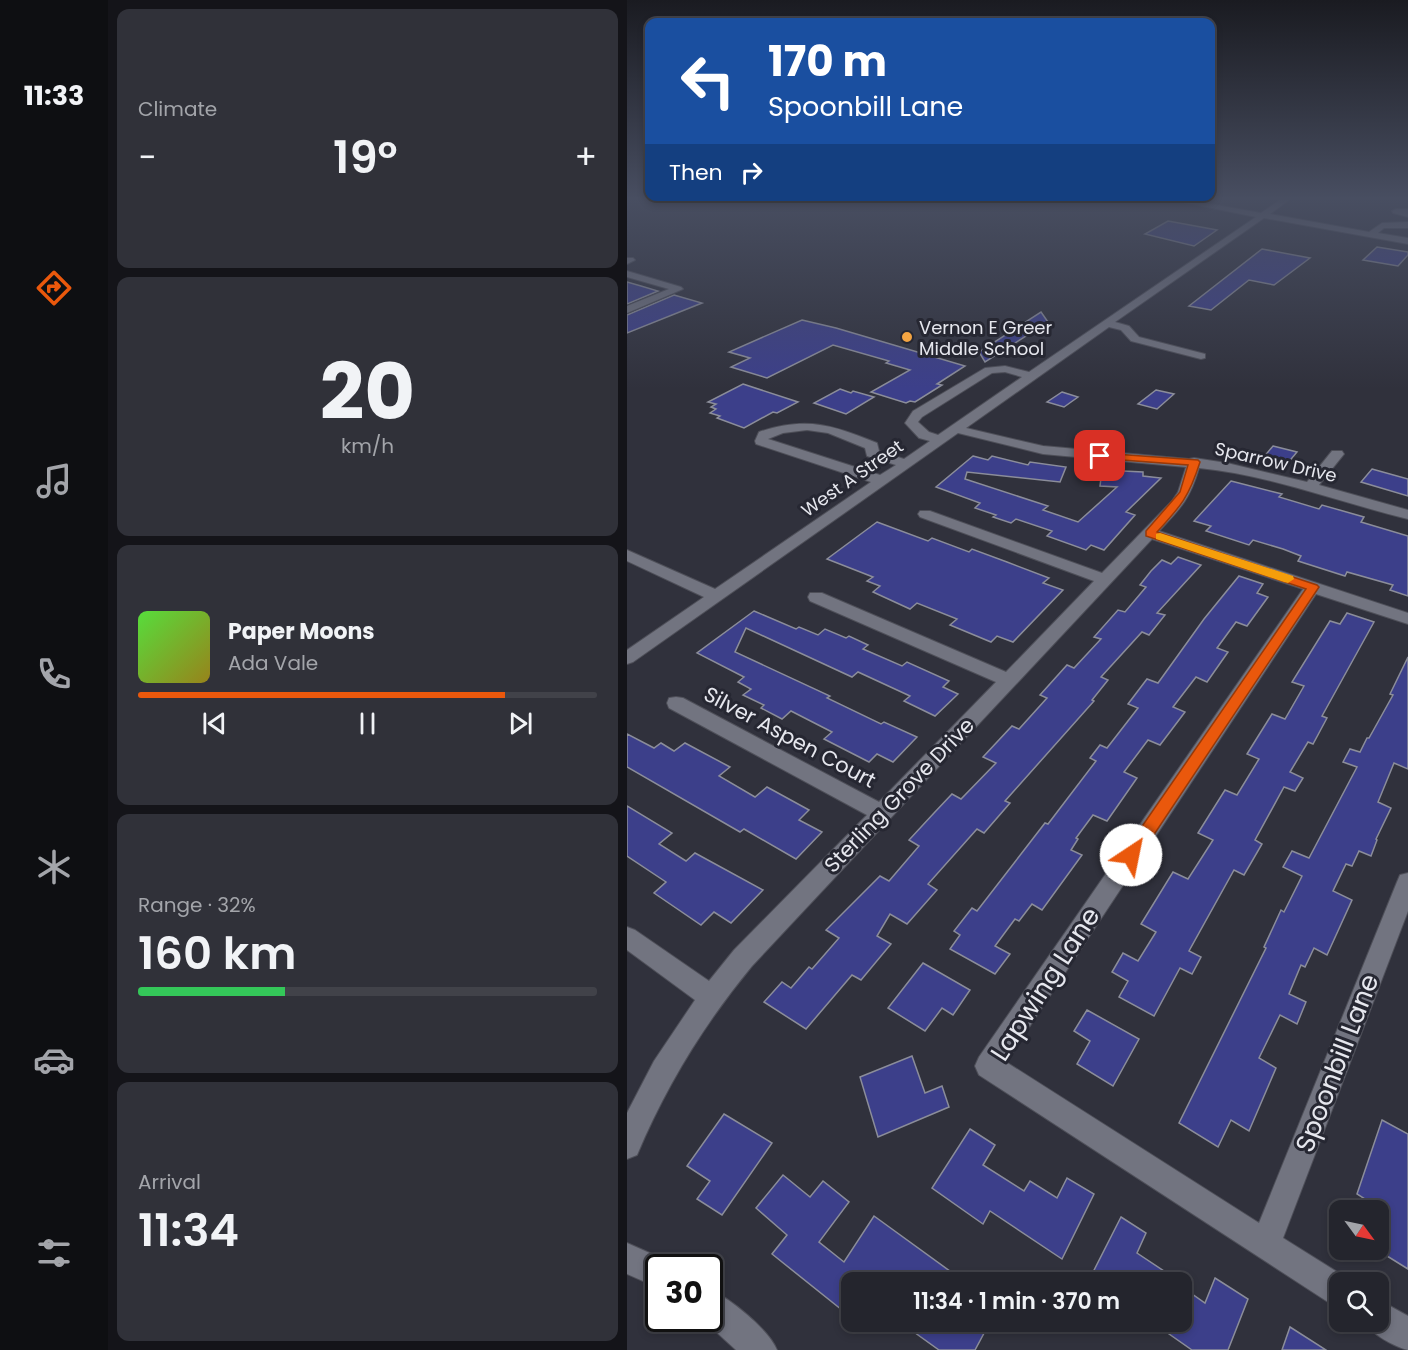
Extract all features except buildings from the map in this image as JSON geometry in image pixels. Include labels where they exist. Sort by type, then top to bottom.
[{"type":"street","name":"West A Street","points":[[627,658],[1193,263]]},
{"type":"street","points":[[627,274],[678,289],[627,310]]},
{"type":"street","points":[[1102,326],[1125,328],[1128,334],[1135,339],[1201,356]]},
{"type":"street","points":[[941,440],[924,435],[911,423],[917,414],[989,370],[1005,369],[1030,376]]},
{"type":"street","points":[[883,481],[761,441],[764,435],[785,426],[812,425],[849,436],[872,446],[872,453],[907,464]]},
{"type":"street","name":"Sparrow Drive","points":[[957,429],[1002,442],[1043,450],[1194,462],[1265,475],[1408,515]]},
{"type":"street","points":[[1310,487],[1337,454]]},
{"type":"street","name":"Sterling Grove Drive","points":[[627,1145],[645,1102],[674,1048],[710,996],[743,958],[1177,504],[1185,492],[1194,462]]},
{"type":"street","points":[[925,514],[1105,580]]},
{"type":"street","points":[[1150,533],[1408,619]]},
{"type":"street","points":[[627,555],[715,596]]},
{"type":"street","name":"Lapwing Lane","points":[[1313,587],[988,1066],[1329,1285]]},
{"type":"street","points":[[816,597],[1009,680]]},
{"type":"street","name":"Silver Aspen Court","points":[[676,703],[882,813]]},
{"type":"street","name":"Spoonbill Lane","points":[[1266,1244],[1408,882]]},
{"type":"street","points":[[627,937],[710,996]]},
{"type":"street","points":[[627,1258],[645,1266]]},
{"type":"street","points":[[723,1317],[761,1350]]},
{"type":"street","points":[[1389,1323],[1408,1335]]},
{"type":"slow traffic","points":[[1160,536],[1288,579]]},
{"type":"place","name":"Vernon E Greer Middle School","points":[[907,337]]},
{"type":"route","points":[[1100,456],[1194,462],[1185,492],[1150,533],[1313,587],[1131,855]]}]
